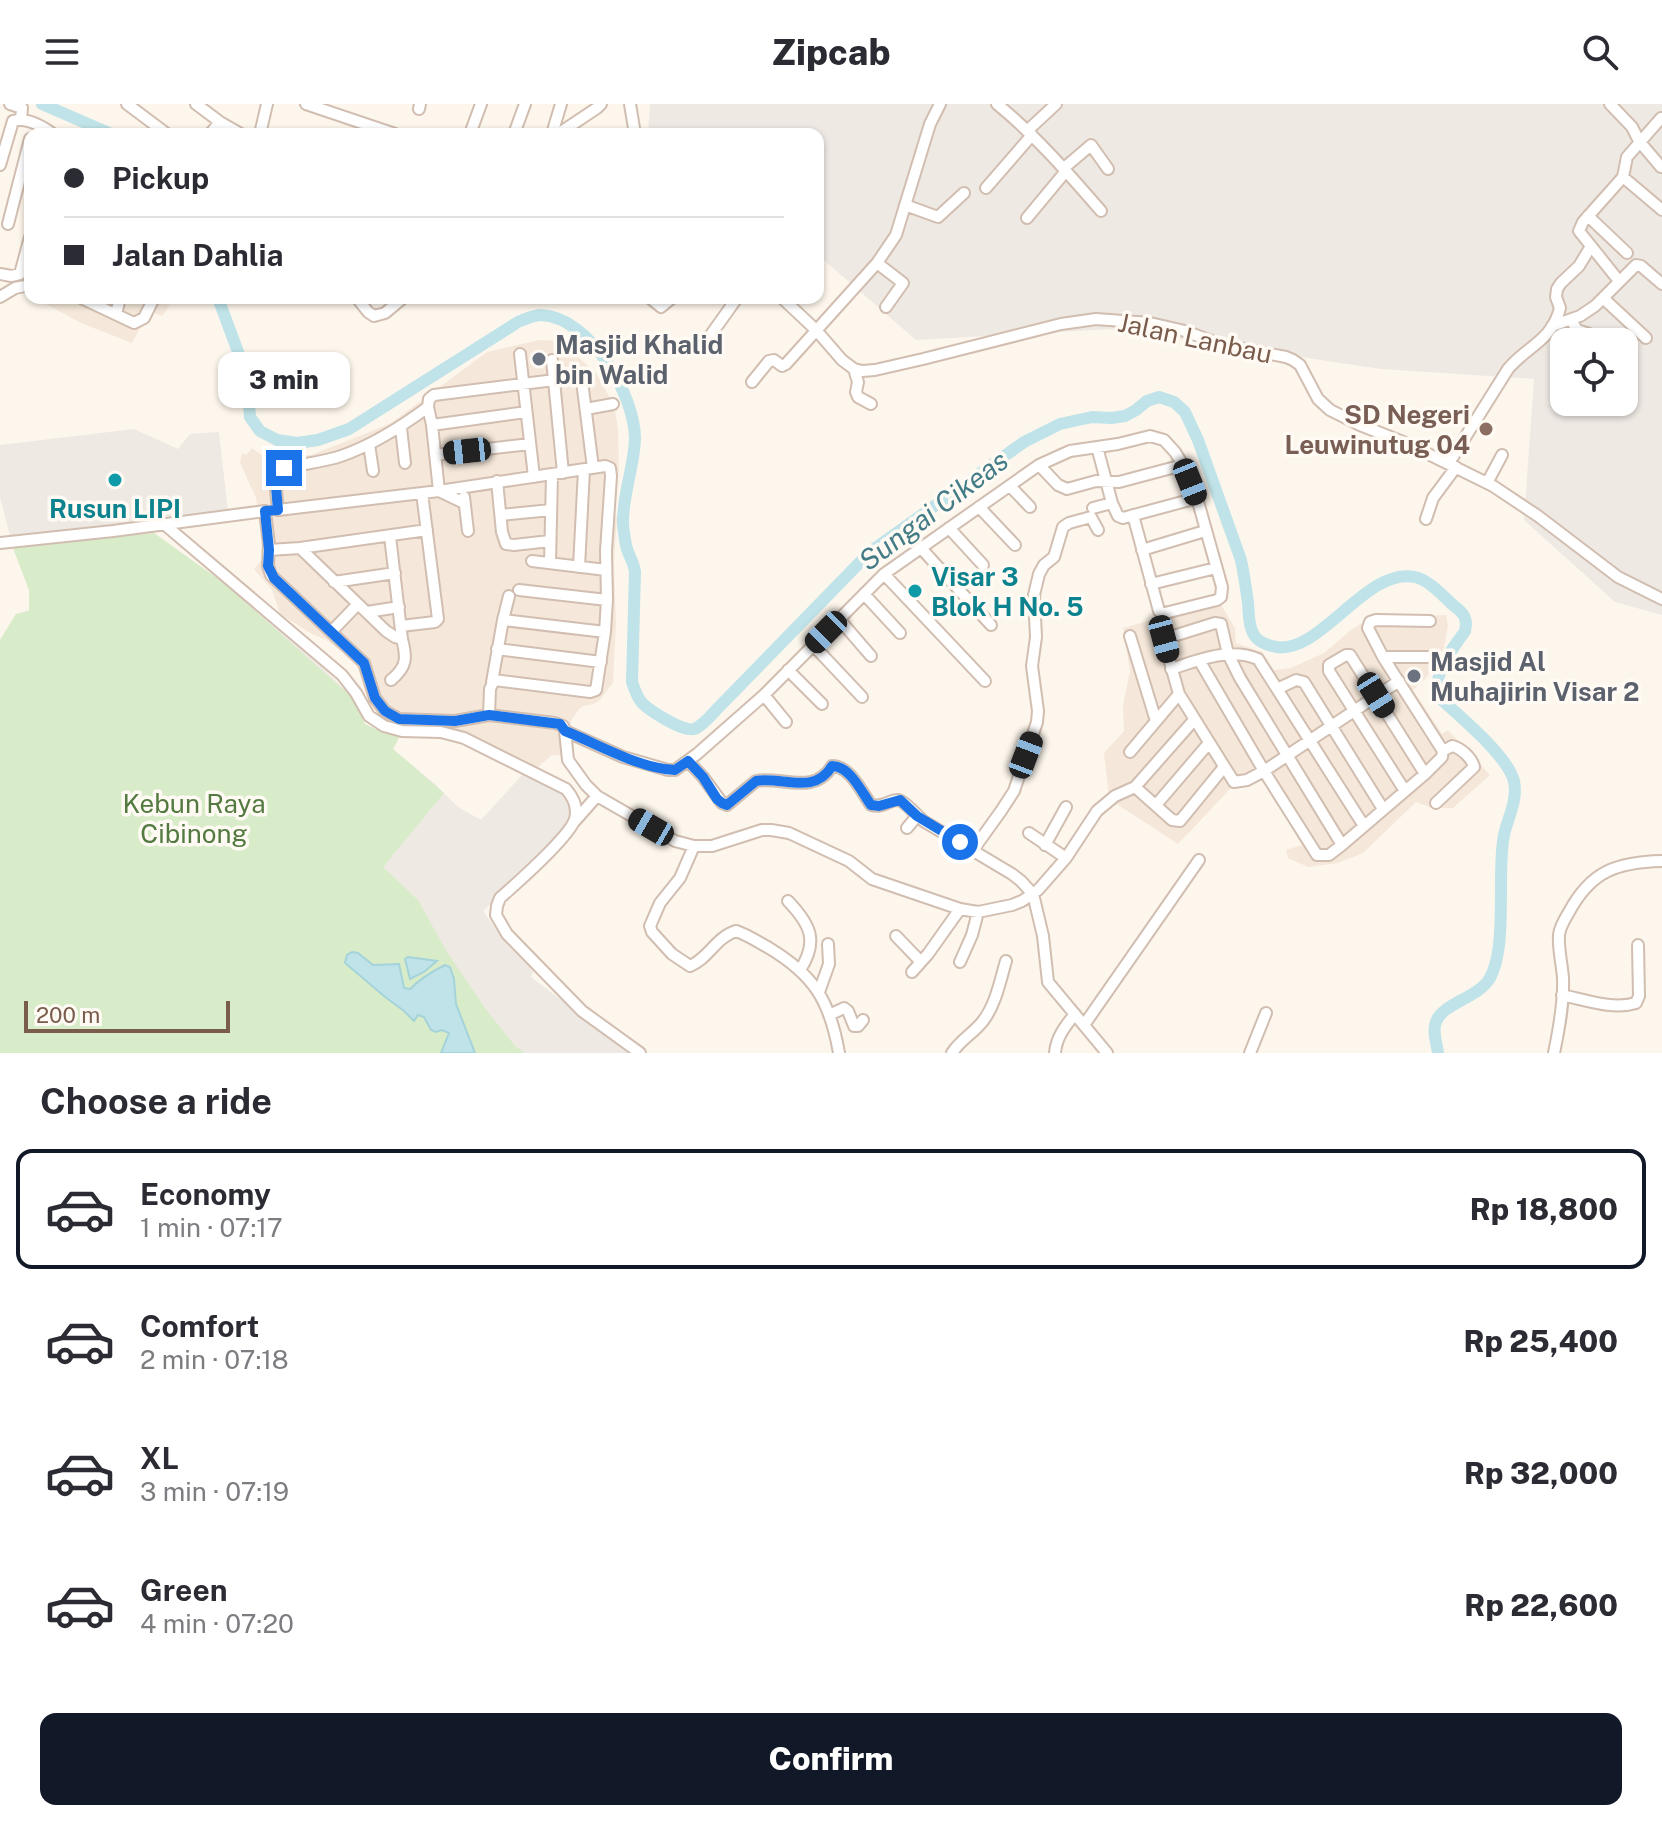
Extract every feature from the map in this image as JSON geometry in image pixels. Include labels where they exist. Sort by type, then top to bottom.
[{"type":"street","points":[[10,104],[22,108],[21,120],[28,128]]},
{"type":"street","points":[[127,104],[159,128]]},
{"type":"street","points":[[196,104],[230,128]]},
{"type":"street","points":[[261,128],[267,104]]},
{"type":"street","points":[[306,104],[363,128]]},
{"type":"street","points":[[472,128],[481,104]]},
{"type":"street","points":[[516,128],[525,104]]},
{"type":"street","points":[[554,128],[561,104]]},
{"type":"street","points":[[567,128],[601,104]]},
{"type":"street","points":[[630,104],[634,128]]},
{"type":"street","points":[[752,382],[769,361],[774,360],[782,366],[786,364],[877,263],[896,235],[930,124],[940,104]]},
{"type":"street","points":[[997,104],[1065,169],[1101,211]]},
{"type":"street","points":[[986,188],[1056,104]]},
{"type":"street","points":[[1610,104],[1632,127],[1639,141],[1661,167]]},
{"type":"street","points":[[1619,281],[1579,231],[1580,226],[1623,177],[1627,157],[1661,118]]},
{"type":"street","points":[[0,165],[12,123],[21,120]]},
{"type":"street","points":[[215,128],[220,122]]},
{"type":"street","points":[[1027,218],[1065,169],[1091,145],[1108,169]]},
{"type":"street","points":[[8,224],[24,163]]},
{"type":"street","points":[[1623,177],[1662,210]]},
{"type":"street","points":[[905,205],[938,217],[964,193]]},
{"type":"street","points":[[1588,216],[1627,253]]},
{"type":"street","points":[[1426,519],[1433,498],[1508,369],[1552,326],[1560,308],[1557,289],[1579,266],[1591,246]]},
{"type":"street","points":[[0,274],[20,274],[24,259]]},
{"type":"street","points":[[877,263],[903,283],[886,307]]},
{"type":"street","points":[[1552,326],[1571,320],[1595,306],[1637,265],[1662,284]]},
{"type":"street","points":[[0,286],[0,297]]},
{"type":"street","points":[[0,297],[24,286]]},
{"type":"street","points":[[1603,298],[1646,338]]},
{"type":"street","points":[[95,304],[137,323],[144,318],[151,304]]},
{"type":"street","points":[[116,314],[118,304]]},
{"type":"street","points":[[362,304],[374,316],[385,313],[393,304]]},
{"type":"street","points":[[705,343],[733,304]]},
{"type":"street","points":[[788,304],[854,369],[858,382],[857,395],[871,404]]},
{"type":"street","name":"Jalan Lanbau","points":[[854,369],[875,370],[1061,324],[1096,319],[1150,323],[1185,331],[1222,345],[1293,360],[1304,372],[1318,399],[1330,410],[1487,483],[1538,516],[1618,577],[1662,599]]},
{"type":"street","points":[[1571,320],[1576,328]]},
{"type":"street","points":[[520,354],[534,477]]},
{"type":"street","points":[[550,563],[551,510],[558,474],[552,360]]},
{"type":"street","points":[[439,491],[428,407],[429,399],[434,395],[581,378],[589,469],[579,567]]},
{"type":"street","points":[[586,409],[613,404]]},
{"type":"street","points":[[278,510],[275,480],[279,470],[340,457],[401,428],[428,407]]},
{"type":"street","points":[[432,425],[526,412]]},
{"type":"street","points":[[401,428],[405,463]]},
{"type":"street","points":[[565,731],[623,757],[675,770],[711,743],[764,695],[884,574],[1039,465],[1070,451],[1150,436],[1169,445],[1183,465],[1197,498],[1222,587],[1221,597],[1165,613],[1159,611],[1133,515]]},
{"type":"street","points":[[369,444],[373,471]]},
{"type":"street","points":[[435,455],[530,444]]},
{"type":"street","points":[[1097,447],[1118,516],[1123,518],[1197,498]]},
{"type":"street","points":[[1487,483],[1502,455]]},
{"type":"street","points":[[1039,465],[1058,485],[1067,489],[1096,481],[1119,482],[1183,465]]},
{"type":"street","points":[[0,543],[439,491],[605,466],[610,468],[605,632],[596,690],[496,681]]},
{"type":"street","points":[[497,481],[506,544],[550,541]]},
{"type":"street","points":[[1010,486],[1030,507]]},
{"type":"street","points":[[462,487],[468,531]]},
{"type":"street","points":[[439,491],[464,503]]},
{"type":"street","points":[[401,626],[438,619],[422,493]]},
{"type":"street","points":[[1093,508],[1112,503]]},
{"type":"street","points":[[979,507],[1015,545]]},
{"type":"street","points":[[501,515],[551,510]]},
{"type":"street","points":[[265,511],[271,575],[364,663],[375,698],[385,711],[396,719],[455,721],[489,715],[563,726],[568,760],[595,798]]},
{"type":"street","points":[[973,850],[1009,800],[1037,722],[1032,666],[1036,637],[1034,595],[1039,574],[1054,557],[1063,527],[1091,517],[1098,530]]},
{"type":"street","points":[[164,524],[342,675],[375,722],[402,731],[441,732],[464,738],[566,789],[572,796],[576,814],[574,822]]},
{"type":"street","points":[[949,528],[983,565]]},
{"type":"street","points":[[269,550],[427,530]]},
{"type":"street","points":[[1142,550],[1205,531]]},
{"type":"street","points":[[390,536],[405,656],[403,668],[391,680]]},
{"type":"street","points":[[920,547],[991,625]]},
{"type":"street","points":[[300,548],[386,631],[402,639]]},
{"type":"street","points":[[532,561],[606,570]]},
{"type":"street","points":[[1151,584],[1216,568]]},
{"type":"street","points":[[334,582],[395,573]]},
{"type":"street","points":[[884,574],[985,681]]},
{"type":"street","points":[[489,715],[490,689],[496,681],[497,649],[503,620],[514,593],[607,600]]},
{"type":"street","points":[[864,594],[900,633]]},
{"type":"street","points":[[331,632],[363,608],[399,607]]},
{"type":"street","points":[[839,619],[871,656]]},
{"type":"street","points":[[503,620],[605,632]]},
{"type":"street","points":[[1199,660],[1313,852],[1325,856],[1342,845],[1442,757],[1443,751],[1383,657],[1368,626],[1370,622],[1388,620],[1430,621]]},
{"type":"street","points":[[1159,623],[1179,694],[1232,779],[1239,782],[1264,771],[1399,681]]},
{"type":"street","points":[[1164,639],[1220,623],[1228,654],[1286,756],[1342,845]]},
{"type":"street","points":[[1130,636],[1156,721]]},
{"type":"street","points":[[813,645],[862,697]]},
{"type":"street","points":[[497,649],[601,662]]},
{"type":"street","points":[[1171,669],[1228,654],[1258,659],[1364,826]]},
{"type":"street","points":[[1405,791],[1328,669],[1329,665],[1346,655],[1351,657],[1425,774]]},
{"type":"street","points":[[1383,657],[1429,657]]},
{"type":"street","points":[[788,670],[822,704]]},
{"type":"street","points":[[1277,689],[1302,680],[1383,809]]},
{"type":"street","points":[[1130,752],[1179,694]]},
{"type":"street","points":[[764,695],[786,722]]},
{"type":"street","points":[[572,796],[595,798],[675,841],[694,846],[712,846],[762,830],[798,835],[849,861],[872,879],[960,909],[978,912],[1012,905],[1033,894],[1066,858],[1097,811],[1115,796],[1135,787],[1194,720]]},
{"type":"street","points":[[1156,805],[1209,743]]},
{"type":"street","points":[[1436,803],[1474,767],[1460,749],[1449,747],[1443,751]]},
{"type":"street","points":[[688,761],[722,803],[727,805],[756,781],[812,782],[823,778],[832,766],[837,765],[846,769],[871,805],[900,800],[917,816],[1021,881],[1033,894],[1043,936],[1048,982],[1107,1053]]},
{"type":"street","points":[[1135,787],[1172,820],[1180,821],[1224,767]]},
{"type":"street","points":[[595,798],[557,844],[500,898],[496,915],[507,934],[582,1011],[640,1053]]},
{"type":"street","points":[[1045,845],[1066,807]]},
{"type":"street","points":[[907,828],[917,816]]},
{"type":"street","points":[[1029,833],[1066,858]]},
{"type":"street","points":[[694,846],[680,878],[660,903],[650,926],[652,932],[672,954],[690,966],[695,965],[724,936],[736,931],[776,953],[800,970],[819,992],[839,1053]]},
{"type":"street","points":[[1084,1025],[1199,860]]},
{"type":"street","points":[[1554,1053],[1562,995],[1559,935],[1565,919],[1584,888],[1602,874],[1637,863],[1662,861]]},
{"type":"street","points":[[788,901],[805,921],[811,939],[810,951],[800,970]]},
{"type":"street","points":[[912,972],[960,909]]},
{"type":"street","points":[[960,962],[978,912]]},
{"type":"street","points":[[896,936],[921,962]]},
{"type":"street","points":[[819,992],[829,964],[828,944]]},
{"type":"street","points":[[1562,995],[1609,1005],[1636,1003],[1639,996],[1638,945]]},
{"type":"street","points":[[952,1053],[985,1019],[1006,961]]},
{"type":"street","points":[[829,1015],[844,1008],[854,1026],[863,1020]]},
{"type":"street","points":[[1250,1053],[1266,1013]]},
{"type":"street","points":[[1055,1053],[1056,1042],[1075,1014]]},
{"type":"shaded area","points":[[650,104],[1662,104],[1662,615],[1615,602],[1524,520],[1534,379],[1381,369],[1112,329],[916,340],[824,260],[824,128],[648,128]]},
{"type":"shaded area","points":[[46,304],[170,304],[162,316],[149,311],[132,343],[81,323]]},
{"type":"shaded area","points":[[539,340],[556,341],[596,373],[614,405],[619,469],[614,515],[617,517],[613,683],[599,701],[579,709],[571,721],[568,756],[552,755],[537,768],[459,731],[431,725],[402,726],[390,722],[370,701],[361,670],[353,660],[325,639],[280,614],[272,590],[254,569],[261,561],[263,521],[240,463],[242,453],[246,455],[252,448],[270,456],[311,455],[367,433],[391,423],[487,352]]},
{"type":"shaded area","name":"Kebun Raya Cibinong","points":[[134,429],[178,449],[190,434],[219,432],[228,512],[150,520],[154,533],[225,584],[322,667],[354,699],[365,724],[386,734],[400,736],[393,749],[458,807],[481,820],[522,775],[565,793],[571,822],[564,833],[483,911],[505,942],[534,969],[531,977],[631,1053],[0,1053],[0,640],[16,614],[29,610],[29,590],[13,548],[0,497],[0,445]]},
{"type":"shaded area","points":[[1218,600],[1235,628],[1236,643],[1262,652],[1274,670],[1291,668],[1324,653],[1352,629],[1372,618],[1446,615],[1448,626],[1444,648],[1427,677],[1413,690],[1442,734],[1448,730],[1490,775],[1453,808],[1432,808],[1416,802],[1363,853],[1338,863],[1308,867],[1288,858],[1286,850],[1302,845],[1265,783],[1260,781],[1230,789],[1178,844],[1109,799],[1104,753],[1124,731],[1123,705],[1130,671],[1123,628]]},
{"type":"green space","name":"Kebun Raya Cibinong","points":[[154,533],[225,584],[354,699],[365,724],[386,734],[400,736],[393,749],[444,793],[383,867],[418,900],[447,952],[485,1008],[515,1046],[525,1053],[0,1053],[0,640],[16,614],[29,611],[29,590],[13,548]]},
{"type":"water","points":[[352,952],[373,965],[399,964],[404,988],[410,989],[435,970],[445,965],[450,967],[456,1004],[475,1053],[441,1053],[449,1033],[431,1030],[424,1017],[418,1015],[414,1021],[384,996],[345,963],[347,955]]},
{"type":"water","points":[[405,959],[437,961],[410,979]]},
{"type":"waterway","name":"Sungai Cikeas","points":[[42,104],[97,128]]},
{"type":"waterway","name":"Sungai Cikeas","points":[[220,304],[247,376],[250,417],[260,431],[277,440],[297,443],[318,440],[349,429],[530,317],[541,315],[559,319],[576,329],[606,361],[618,381],[633,421],[634,450],[623,525],[635,572],[632,682],[643,704],[668,721],[689,729],[697,728],[707,720],[870,552],[1024,442],[1060,424],[1092,417],[1125,416],[1159,397],[1174,402],[1185,412],[1198,440],[1241,560],[1250,626],[1258,640],[1272,646],[1289,647],[1307,640],[1378,585],[1396,577],[1415,577],[1425,581],[1464,617],[1465,631],[1444,663],[1438,689],[1441,699],[1482,737],[1510,771],[1515,795],[1502,851],[1500,931],[1494,967],[1483,987],[1439,1016],[1434,1029],[1438,1053]]},
{"type":"place","name":"Masjid Khalid bin Walid","points":[[539,359]]},
{"type":"place","name":"SD Negeri Leuwinutug 04","points":[[1486,429]]},
{"type":"place","name":"Rusun LIPI","points":[[115,480]]},
{"type":"place","name":"Visar 3 Blok H No. 5","points":[[915,591]]},
{"type":"place","name":"Masjid Al Muhajirin Visar 2","points":[[1414,676]]},
{"type":"route","points":[[284,468],[275,476],[278,510],[265,511],[269,571],[364,663],[375,698],[392,716],[399,719],[455,721],[489,715],[560,724],[565,731],[623,757],[668,770],[675,770],[688,761],[717,799],[727,805],[756,781],[812,782],[823,778],[832,766],[837,765],[846,769],[871,805],[900,800],[917,816],[960,842]]}]
